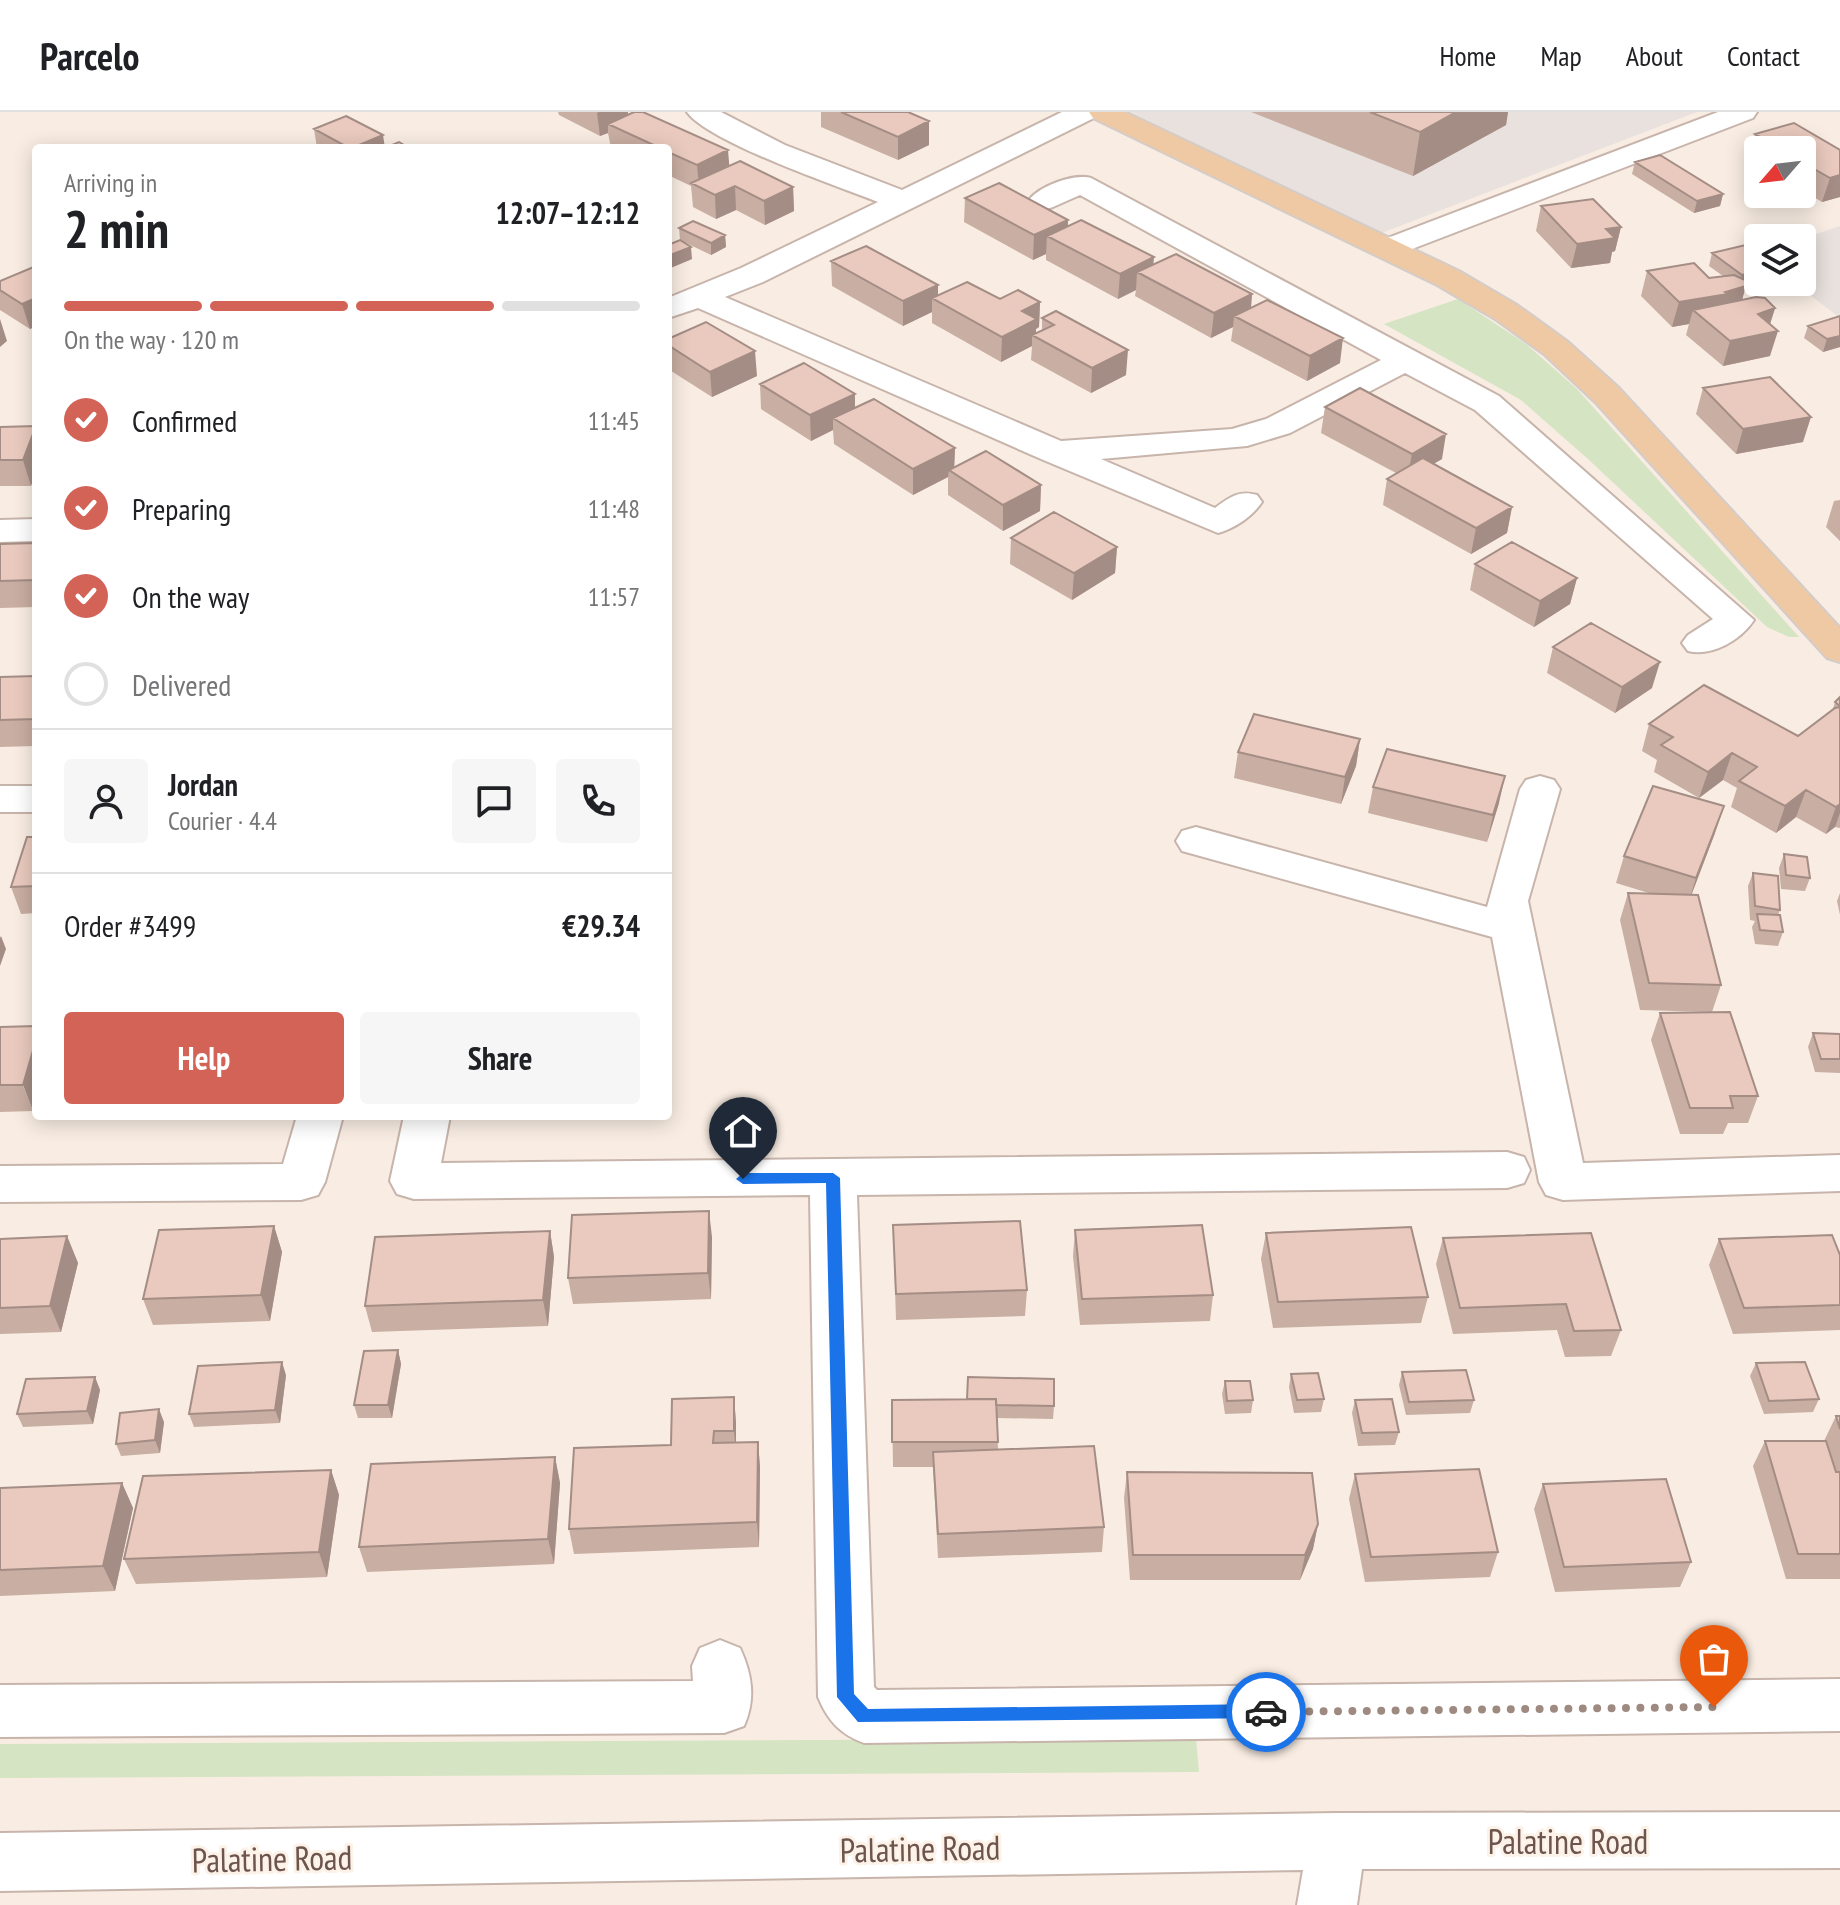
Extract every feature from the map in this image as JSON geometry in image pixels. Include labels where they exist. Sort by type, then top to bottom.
[{"type":"main road","points":[[1103,112],[1388,248],[1506,312],[1556,348],[1607,395],[1840,650]]},
{"type":"street","points":[[701,112],[735,133],[801,162],[904,201]]},
{"type":"street","points":[[672,308],[702,298],[1084,112]]},
{"type":"street","points":[[1388,248],[1743,112]]},
{"type":"street","points":[[1043,201],[1081,184],[1487,403],[1736,620],[1701,643]]},
{"type":"street","points":[[702,298],[1218,522],[1245,502]]},
{"type":"street","points":[[1053,452],[1235,439],[1278,426],[1405,360]]},
{"type":"street","points":[[0,531],[32,530]]},
{"type":"street","points":[[1540,789],[1507,901],[1563,1182],[1840,1173]]},
{"type":"street","points":[[0,799],[32,799]]},
{"type":"street","points":[[1196,841],[1511,928]]},
{"type":"street","points":[[0,1184],[301,1182],[319,1120]]},
{"type":"street","points":[[426,1120],[414,1181],[1507,1170]]},
{"type":"street","points":[[833,1178],[846,1697],[864,1717],[1840,1705]]},
{"type":"street","points":[[0,1711],[724,1707],[720,1666]]},
{"type":"street","name":"Palatine Road","points":[[0,1862],[1337,1841],[1840,1840]]},
{"type":"street","points":[[1327,1905],[1337,1841]]},
{"type":"shaded area","points":[[1131,112],[1697,112],[1379,234]]},
{"type":"shaded area","points":[[1840,226],[1840,318],[1811,296],[1816,296],[1816,234]]},
{"type":"green space","points":[[1458,299],[1526,344],[1577,389],[1799,637],[1789,637],[1767,627],[1521,400],[1384,324]]},
{"type":"green space","points":[[1196,1738],[1199,1772],[0,1778],[0,1744]]},
{"type":"building","points":[[634,112],[643,112],[728,150],[697,165],[672,154],[672,144],[651,144],[608,124]]},
{"type":"building","points":[[841,112],[908,112],[929,121],[898,137]]},
{"type":"building","points":[[1370,112],[1456,112],[1420,132]]},
{"type":"building","points":[[346,116],[383,135],[362,144],[342,144],[314,129]]},
{"type":"building","points":[[1794,123],[1840,150],[1840,175],[1830,178],[1816,170],[1816,136],[1755,134]]},
{"type":"building","points":[[1660,155],[1723,194],[1697,201],[1635,162]]},
{"type":"building","points":[[740,161],[793,187],[764,201],[735,186],[715,195],[691,183]]},
{"type":"building","points":[[999,183],[1068,220],[1034,235],[965,198]]},
{"type":"building","points":[[1593,199],[1621,227],[1606,229],[1615,238],[1577,244],[1541,206]]},
{"type":"building","points":[[1081,220],[1154,257],[1120,274],[1047,236]]},
{"type":"building","points":[[693,221],[725,235],[711,243],[679,228]]},
{"type":"building","points":[[680,240],[691,247],[672,254],[672,243]]},
{"type":"building","points":[[1744,245],[1744,274],[1742,275],[1712,253]]},
{"type":"building","points":[[866,246],[938,285],[903,301],[831,261]]},
{"type":"building","points":[[1176,254],[1252,294],[1214,313],[1137,272]]},
{"type":"building","points":[[1694,263],[1709,278],[1734,275],[1744,280],[1744,287],[1725,292],[1728,294],[1679,302],[1647,271]]},
{"type":"building","points":[[32,268],[32,300],[22,304],[0,290],[0,281]]},
{"type":"building","points":[[967,282],[1000,299],[1018,290],[1040,302],[1022,311],[1037,319],[1002,337],[932,298]]},
{"type":"building","points":[[1756,297],[1765,298],[1775,308],[1758,314],[1778,331],[1730,341],[1693,310]]},
{"type":"building","points":[[1267,300],[1343,338],[1310,356],[1234,316]]},
{"type":"building","points":[[1056,311],[1128,350],[1092,368],[1032,335],[1054,325],[1042,318]]},
{"type":"building","points":[[1840,316],[1840,336],[1827,339],[1808,326]]},
{"type":"building","points":[[706,322],[755,351],[710,372],[672,348],[672,337]]},
{"type":"building","points":[[804,363],[855,394],[810,415],[760,384]]},
{"type":"building","points":[[1770,377],[1811,417],[1743,429],[1703,388]]},
{"type":"building","points":[[1360,388],[1446,434],[1412,454],[1325,407]]},
{"type":"building","points":[[874,399],[955,448],[913,469],[833,418]]},
{"type":"building","points":[[32,426],[32,436],[23,460],[0,460],[0,427]]},
{"type":"building","points":[[986,451],[1041,485],[1003,505],[949,470]]},
{"type":"building","points":[[1423,458],[1512,507],[1476,528],[1387,479]]},
{"type":"building","points":[[1054,512],[1117,547],[1074,573],[1011,538]]},
{"type":"building","points":[[1512,542],[1577,578],[1540,601],[1475,564]]},
{"type":"building","points":[[32,543],[32,580],[0,581],[0,544]]},
{"type":"building","points":[[1591,623],[1660,662],[1622,687],[1553,647]]},
{"type":"building","points":[[32,676],[32,719],[0,720],[0,677]]},
{"type":"building","points":[[1704,685],[1798,736],[1840,707],[1840,804],[1836,807],[1806,790],[1785,806],[1739,781],[1757,767],[1732,753],[1708,772],[1661,745],[1673,737],[1649,724]]},
{"type":"building","points":[[1254,714],[1360,739],[1345,777],[1238,752]]},
{"type":"building","points":[[1387,749],[1505,776],[1493,815],[1373,787]]},
{"type":"building","points":[[1653,786],[1724,806],[1696,878],[1624,856]]},
{"type":"building","points":[[27,837],[32,837],[32,886],[11,887]]},
{"type":"building","points":[[1784,854],[1807,857],[1810,878],[1786,875]]},
{"type":"building","points":[[1753,873],[1778,876],[1780,910],[1755,906]]},
{"type":"building","points":[[1628,893],[1698,895],[1721,985],[1649,983]]},
{"type":"building","points":[[1757,914],[1780,915],[1783,932],[1760,930]]},
{"type":"building","points":[[1730,1012],[1758,1096],[1730,1096],[1733,1108],[1690,1108],[1660,1013]]},
{"type":"building","points":[[32,1026],[32,1054],[23,1085],[0,1085],[0,1027]]},
{"type":"building","points":[[1813,1033],[1840,1034],[1840,1059],[1821,1059]]},
{"type":"building","points":[[709,1211],[708,1273],[568,1278],[572,1215]]},
{"type":"building","points":[[1020,1221],[1027,1290],[896,1294],[893,1225]]},
{"type":"building","points":[[1202,1225],[1213,1295],[1082,1299],[1075,1230]]},
{"type":"building","points":[[274,1226],[261,1295],[143,1299],[159,1230]]},
{"type":"building","points":[[1411,1227],[1428,1297],[1278,1302],[1266,1233]]},
{"type":"building","points":[[550,1231],[543,1300],[365,1306],[375,1237]]},
{"type":"building","points":[[1591,1233],[1621,1330],[1574,1331],[1566,1304],[1460,1308],[1443,1238]]},
{"type":"building","points":[[1832,1235],[1840,1255],[1840,1305],[1744,1308],[1719,1239]]},
{"type":"building","points":[[67,1236],[50,1306],[0,1308],[0,1239]]},
{"type":"building","points":[[398,1350],[388,1405],[354,1405],[364,1351]]},
{"type":"building","points":[[282,1362],[275,1410],[189,1414],[198,1366]]},
{"type":"building","points":[[1805,1362],[1819,1399],[1769,1401],[1756,1363]]},
{"type":"building","points":[[1466,1370],[1474,1400],[1409,1402],[1402,1372]]},
{"type":"building","points":[[1318,1373],[1324,1399],[1297,1400],[1291,1374]]},
{"type":"building","points":[[95,1377],[87,1411],[17,1414],[26,1379]]},
{"type":"building","points":[[968,1377],[1054,1379],[1054,1406],[996,1405],[996,1399],[967,1399]]},
{"type":"building","points":[[1225,1381],[1250,1381],[1253,1400],[1227,1401]]},
{"type":"building","points":[[734,1397],[734,1431],[714,1431],[713,1443],[758,1442],[757,1522],[569,1529],[574,1448],[671,1445],[672,1399]]},
{"type":"building","points":[[996,1399],[998,1442],[892,1442],[892,1400]]},
{"type":"building","points":[[1392,1399],[1399,1432],[1362,1433],[1355,1400]]},
{"type":"building","points":[[159,1409],[155,1440],[116,1444],[120,1413]]},
{"type":"building","points":[[1765,1441],[1826,1441],[1836,1472],[1840,1472],[1840,1554],[1798,1554]]},
{"type":"building","points":[[1094,1446],[1104,1527],[938,1534],[933,1452]]},
{"type":"building","points":[[555,1457],[548,1539],[359,1547],[371,1464]]},
{"type":"building","points":[[1479,1469],[1498,1552],[1371,1557],[1355,1474]]},
{"type":"building","points":[[331,1470],[319,1552],[124,1559],[143,1476]]},
{"type":"building","points":[[1127,1472],[1312,1473],[1318,1524],[1305,1555],[1133,1555]]},
{"type":"building","points":[[1666,1479],[1691,1562],[1564,1567],[1543,1484]]},
{"type":"building","points":[[122,1483],[103,1566],[0,1570],[0,1488]]},
{"type":"way so far","points":[[1266,1712],[1714,1707]]},
{"type":"route","points":[[743,1179],[833,1178],[846,1697],[864,1717],[1266,1712]]}]
